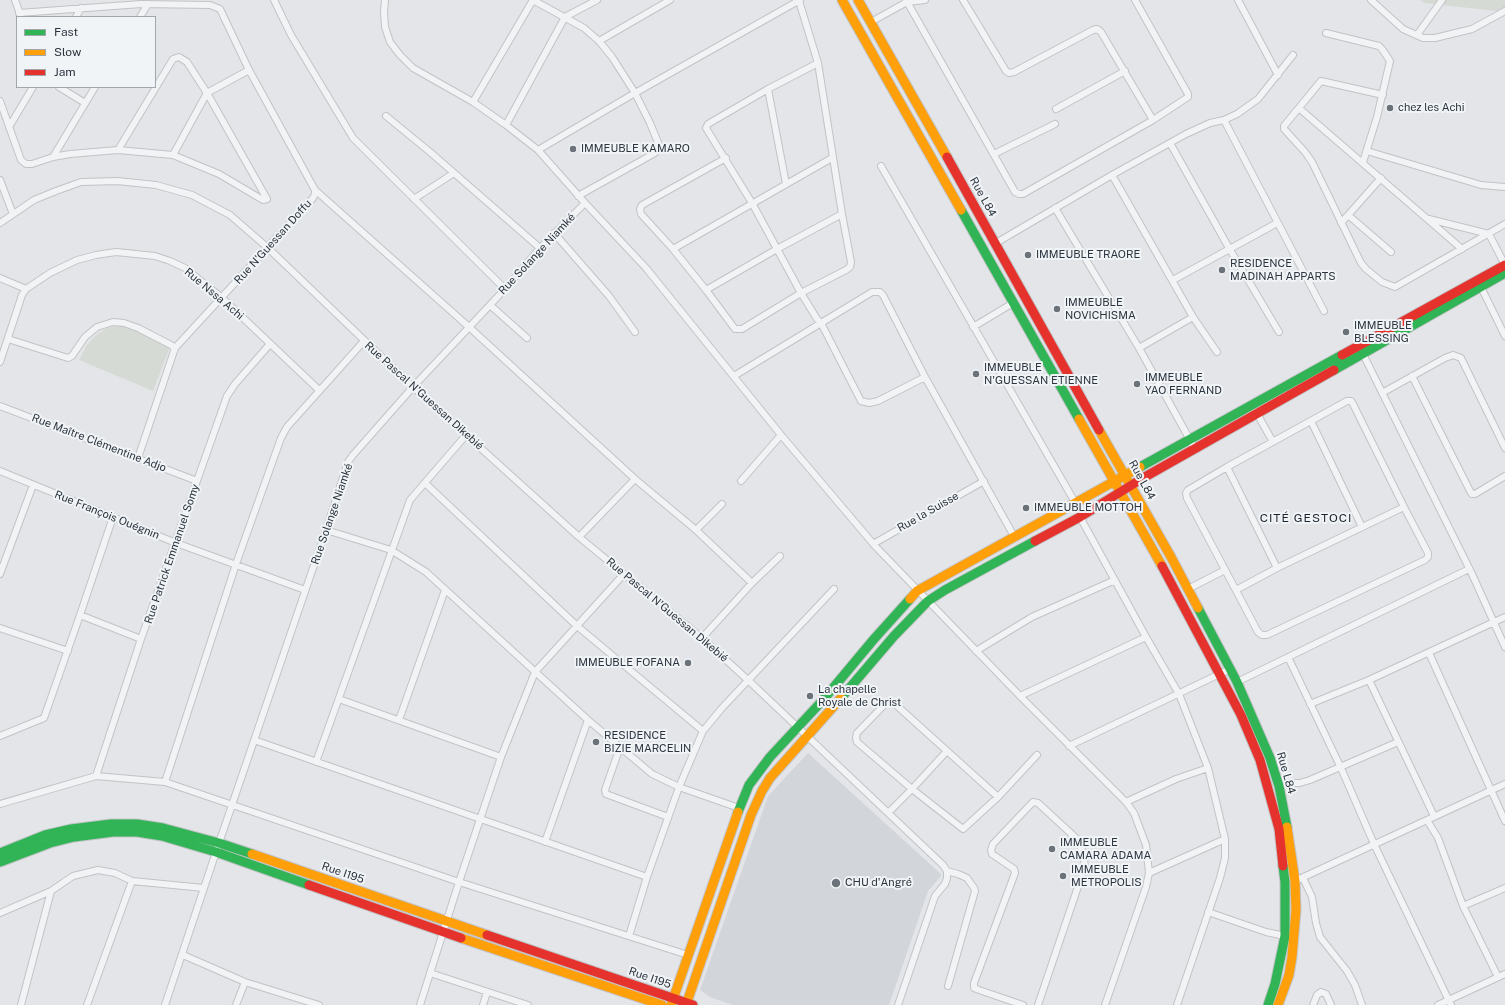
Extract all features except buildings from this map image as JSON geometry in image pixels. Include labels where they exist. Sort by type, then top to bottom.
[{"type":"main road","points":[[842,0],[1160,562],[1247,728],[1260,760],[1279,829],[1285,882],[1285,936],[1275,984],[1268,1005]]},
{"type":"main road","name":"Rue L84","points":[[858,0],[996,243],[1130,486],[1171,557],[1237,682],[1270,758],[1279,786],[1299,880],[1294,944],[1289,975],[1278,1005]]},
{"type":"main road","points":[[972,232],[985,224]]},
{"type":"main road","points":[[689,1004],[745,834],[762,791],[770,778],[894,636],[928,601],[957,583],[1080,517],[1143,478],[1258,414],[1361,350],[1505,265]]},
{"type":"main road","points":[[672,1002],[731,830],[749,786],[760,769],[918,591],[937,579],[1015,538],[1125,475],[1253,405],[1505,274]]},
{"type":"main road","name":"Rue I195","points":[[0,853],[46,836],[71,829],[111,824],[136,824],[163,828],[443,932],[662,1005]]},
{"type":"main road","points":[[731,830],[745,834]]},
{"type":"main road","name":"Rue I195","points":[[0,862],[50,843],[74,837],[113,832],[137,832],[217,847],[447,920],[672,1002],[689,1004]]},
{"type":"street","points":[[15,0],[20,15],[144,3],[210,5],[220,9],[249,70],[315,190],[635,478],[696,530],[752,583]]},
{"type":"street","points":[[274,0],[291,35],[353,138],[505,289]]},
{"type":"street","points":[[385,0],[385,27],[390,42],[400,55],[413,68],[473,102],[538,150],[578,196],[646,268],[781,435],[873,544],[1069,746],[1126,802],[1134,813],[1146,845],[1148,873],[1146,887],[1105,1005]]},
{"type":"street","points":[[473,102],[533,0],[584,28],[599,41],[612,57],[635,93],[659,145],[655,153],[578,196]]},
{"type":"street","points":[[506,125],[565,17],[597,0]]},
{"type":"street","points":[[599,41],[670,0]]},
{"type":"street","points":[[538,150],[635,93],[800,0],[818,63],[832,158],[851,262],[850,267],[846,270],[801,293],[738,330],[735,329],[706,290],[641,214],[640,209],[642,204],[726,158]]},
{"type":"street","points":[[871,22],[907,1],[925,0]]},
{"type":"street","points":[[963,0],[1006,71],[1009,73],[1014,72],[1097,29],[1101,32],[1153,120]]},
{"type":"street","points":[[907,1],[1015,192],[1022,194],[1153,120],[1188,98],[1188,94],[1135,0]]},
{"type":"street","points":[[1238,0],[1278,74]]},
{"type":"street","points":[[1371,0],[1403,29],[1423,38],[1435,38],[1472,29],[1505,10]]},
{"type":"street","points":[[1417,35],[1442,0]]},
{"type":"street","points":[[140,16],[144,3]]},
{"type":"street","points":[[77,16],[81,8]]},
{"type":"street","points":[[1326,33],[1374,44],[1382,48],[1390,61],[1383,95],[1363,162]]},
{"type":"street","points":[[996,243],[1170,143],[1200,127],[1224,120],[1237,114],[1258,99],[1293,55]]},
{"type":"street","points":[[0,101],[21,160],[26,164],[32,164],[52,157],[70,154],[118,150],[173,155],[219,174],[263,200],[267,199],[208,93],[187,62],[179,57],[173,59],[156,87]]},
{"type":"street","points":[[818,63],[768,89],[708,124],[706,128],[726,158],[752,203],[816,319],[821,323],[861,401],[868,403],[878,401],[925,377]]},
{"type":"street","points":[[173,155],[208,93],[249,70]]},
{"type":"street","points":[[1056,109],[1124,71]]},
{"type":"street","points":[[1383,95],[1321,80],[1300,109],[1284,126],[1284,129],[1308,156],[1361,263],[1373,276],[1390,286],[1395,287],[1505,224]]},
{"type":"street","points":[[9,127],[32,88]]},
{"type":"street","points":[[61,88],[85,103]]},
{"type":"street","points":[[52,157],[94,88]]},
{"type":"street","points":[[118,150],[155,88]]},
{"type":"street","points":[[768,89],[786,184]]},
{"type":"street","points":[[1300,109],[1462,249]]},
{"type":"street","points":[[386,116],[540,248]]},
{"type":"street","points":[[1224,120],[1324,311]]},
{"type":"street","points":[[994,154],[1055,124]]},
{"type":"street","points":[[1170,143],[1278,332]]},
{"type":"street","points":[[1367,151],[1480,185],[1505,187]]},
{"type":"street","points":[[672,249],[832,158]]},
{"type":"street","points":[[881,166],[1076,504]]},
{"type":"street","points":[[414,199],[454,173]]},
{"type":"street","points":[[1112,175],[1193,317],[1217,352]]},
{"type":"street","points":[[1341,223],[1381,178]]},
{"type":"street","points":[[0,180],[14,214]]},
{"type":"street","name":"Rue Pascal N'Guessan Dikebié","points":[[0,223],[34,200],[81,182],[117,181],[156,185],[192,195],[230,215],[268,248],[413,387],[467,434],[579,537],[702,638],[749,681],[943,865],[947,871]]},
{"type":"street","name":"Rue N'Guessan Doffu","points":[[138,458],[175,348],[313,198],[315,190]]},
{"type":"street","name":"Rue Solange Niamké","points":[[165,1005],[348,462],[413,387],[505,289],[540,248],[585,203]]},
{"type":"street","points":[[1055,208],[1139,348],[1195,449]]},
{"type":"street","points":[[706,290],[842,214]]},
{"type":"street","points":[[1348,215],[1391,252]]},
{"type":"street","points":[[1428,219],[1489,234],[1505,265]]},
{"type":"street","points":[[1173,280],[1277,223]]},
{"type":"street","points":[[554,233],[609,296],[635,332]]},
{"type":"street","name":"Rue Nssa Achi","points":[[26,289],[50,273],[77,260],[96,255],[116,252],[155,256],[170,261],[185,268],[221,298],[320,390]]},
{"type":"street","points":[[0,278],[26,289],[22,295],[0,362]]},
{"type":"street","points":[[1480,287],[1505,336]]},
{"type":"street","points":[[734,376],[872,292],[880,292],[883,294],[925,377],[1015,538]]},
{"type":"street","points":[[973,327],[1013,303]]},
{"type":"street","points":[[490,305],[527,338]]},
{"type":"street","points":[[1139,348],[1193,317]]},
{"type":"street","points":[[8,339],[68,358],[72,356],[86,337],[97,327],[113,322],[124,323],[138,328],[175,348]]},
{"type":"street","points":[[164,782],[236,564],[281,438],[287,427],[364,341]]},
{"type":"street","name":"Rue Patrick Emmanuel Somy","points":[[96,776],[227,396],[235,384],[270,344]]},
{"type":"street","points":[[1361,350],[1470,569],[1505,647]]},
{"type":"street","points":[[1382,393],[1445,358],[1453,355],[1461,358],[1505,448]]},
{"type":"street","points":[[1412,376],[1472,494],[1476,494],[1505,476]]},
{"type":"street","points":[[1347,401],[1351,401],[1428,553],[1428,557],[1425,560],[1267,635],[1262,635],[1258,632],[1186,498],[1186,493],[1188,490],[1227,467],[1311,421],[1347,401]]},
{"type":"street","points":[[1253,405],[1273,442]]},
{"type":"street","name":"Rue Maître Clémentine Adjo","points":[[0,406],[198,480]]},
{"type":"street","points":[[1311,421],[1362,527]]},
{"type":"street","points":[[316,762],[410,500],[467,434]]},
{"type":"street","points":[[741,481],[781,435]]},
{"type":"street","points":[[1227,467],[1277,568]]},
{"type":"street","name":"Rue François Ouégnin","points":[[0,471],[176,543],[305,590]]},
{"type":"street","points":[[579,537],[635,478]]},
{"type":"street","name":"Rue la Suisse","points":[[873,544],[984,481]]},
{"type":"street","points":[[425,483],[577,626],[703,731]]},
{"type":"street","points":[[0,574],[32,485]]},
{"type":"street","points":[[696,530],[722,504]]},
{"type":"street","points":[[1236,590],[1277,568],[1404,507]]},
{"type":"street","points":[[0,736],[44,718],[113,517]]},
{"type":"street","points":[[1080,517],[1179,694],[1208,768],[1224,839],[1225,858],[1176,1005]]},
{"type":"street","points":[[326,530],[391,550],[426,572],[588,720],[652,774],[679,787],[739,808]]},
{"type":"street","points":[[702,638],[752,583],[780,556]]},
{"type":"street","points":[[1237,682],[1470,569]]},
{"type":"street","points":[[1188,589],[1225,570]]},
{"type":"street","points":[[420,1005],[501,757],[535,672],[624,574]]},
{"type":"street","points":[[976,651],[1032,618],[1115,580]]},
{"type":"street","points":[[628,936],[668,817],[703,731],[722,708],[834,589]]},
{"type":"street","points":[[399,720],[445,590]]},
{"type":"street","points":[[80,616],[142,639]]},
{"type":"street","points":[[1310,704],[1369,680],[1505,617]]},
{"type":"street","points":[[0,628],[68,651]]},
{"type":"street","points":[[1020,696],[1146,637]]},
{"type":"street","points":[[1429,653],[1505,821]]},
{"type":"street","points":[[1288,657],[1341,768],[1374,844],[1450,1003]]},
{"type":"street","points":[[1069,746],[1230,669]]},
{"type":"street","points":[[1369,680],[1434,816]]},
{"type":"street","points":[[339,699],[501,757]]},
{"type":"street","points":[[998,797],[895,704],[887,702],[857,733],[857,742],[963,829],[998,797],[1037,755]]},
{"type":"street","points":[[544,842],[588,720]]},
{"type":"street","points":[[254,740],[647,877]]},
{"type":"street","points":[[1290,783],[1300,783],[1310,780],[1341,768],[1398,742]]},
{"type":"street","points":[[620,747],[605,790],[606,794],[668,817]]},
{"type":"street","points":[[888,813],[947,751]]},
{"type":"street","points":[[1126,802],[1208,768]]},
{"type":"street","points":[[0,804],[96,776],[164,782],[459,882],[688,955]]},
{"type":"street","points":[[1362,1005],[1356,985],[1320,937],[1312,897],[1299,880],[1505,784]]},
{"type":"street","points":[[1023,1005],[974,988],[974,983],[1015,873],[1014,869],[992,854],[991,850],[993,844],[1034,802],[1038,803],[1077,839],[1082,850],[1085,866],[1038,1005]]},
{"type":"street","points":[[1426,820],[1438,838],[1463,906],[1498,977]]},
{"type":"street","points":[[1148,873],[1224,839]]},
{"type":"street","points":[[0,913],[51,891],[73,876],[98,870],[115,873],[132,881],[204,888]]},
{"type":"street","points":[[898,1005],[935,896],[945,884],[947,871],[967,878],[975,891],[948,986]]},
{"type":"street","points":[[87,1005],[132,881]]},
{"type":"street","points":[[1463,906],[1505,888]]},
{"type":"street","points":[[21,1005],[51,891]]},
{"type":"street","points":[[1208,912],[1266,932],[1285,936]]},
{"type":"street","points":[[182,955],[245,982],[319,1005]]},
{"type":"street","points":[[430,973],[528,1005]]},
{"type":"street","points":[[1438,1005],[1450,1003],[1505,974]]},
{"type":"street","points":[[236,1005],[245,982]]},
{"type":"street","points":[[483,1005],[487,992]]},
{"type":"street","points":[[1313,1005],[1317,995],[1321,992],[1326,994],[1331,1005]]},
{"type":"shaded area","points":[[1420,0],[1505,0],[1505,12],[1424,3]]},
{"type":"shaded area","points":[[124,324],[170,347],[153,391],[79,360],[86,346],[96,335],[107,328]]},
{"type":"shaded area","name":"CHU d'Angré","points":[[808,753],[942,875],[928,891],[889,1005],[733,1005],[710,997],[700,990],[768,796]]},
{"type":"traffic: fast","points":[[961,210],[1079,419]]},
{"type":"traffic: fast","points":[[1334,370],[1505,273]]},
{"type":"traffic: fast","points":[[1140,467],[1342,355]]},
{"type":"traffic: fast","points":[[841,698],[894,636],[928,601],[945,590],[1035,541]]},
{"type":"traffic: fast","points":[[738,812],[749,785],[770,757],[823,700],[910,599]]},
{"type":"traffic: fast","points":[[1198,608],[1237,682],[1270,758],[1279,786],[1287,827]]},
{"type":"traffic: fast","points":[[0,853],[45,835],[71,829],[111,824],[137,824],[163,828],[219,843],[252,854]]},
{"type":"traffic: fast","points":[[0,862],[50,843],[74,837],[113,832],[137,832],[162,836],[216,852],[309,885]]},
{"type":"traffic: fast","points":[[1268,1005],[1275,984],[1285,936],[1285,882],[1283,866]]},
{"type":"traffic: slow","points":[[842,0],[961,210]]},
{"type":"traffic: slow","points":[[858,0],[947,157]]},
{"type":"traffic: slow","points":[[1079,419],[1162,566]]},
{"type":"traffic: slow","points":[[1099,430],[1198,608]]},
{"type":"traffic: slow","points":[[910,599],[917,591],[1140,467]]},
{"type":"traffic: slow","points":[[686,1005],[751,815],[762,791],[770,778],[841,698]]},
{"type":"traffic: slow","points":[[671,1005],[738,812]]},
{"type":"traffic: slow","points":[[1278,1005],[1289,975],[1296,910],[1295,881],[1287,827]]},
{"type":"traffic: slow","points":[[252,854],[487,935]]},
{"type":"traffic: slow","points":[[461,938],[662,1005]]},
{"type":"traffic: jam","points":[[947,157],[1099,430]]},
{"type":"traffic: jam","points":[[1342,355],[1505,265]]},
{"type":"traffic: jam","points":[[1035,541],[1080,517],[1143,478],[1334,370]]},
{"type":"traffic: jam","points":[[1162,566],[1241,715],[1260,760],[1279,829],[1283,866]]},
{"type":"traffic: jam","points":[[309,885],[461,938]]},
{"type":"traffic: jam","points":[[487,935],[693,1005]]},
{"type":"place","name":"chez les Achi","points":[[1390,108]]},
{"type":"place","name":"IMMEUBLE KAMARO","points":[[573,149]]},
{"type":"place","name":"IMMEUBLE TRAORE","points":[[1028,255]]},
{"type":"place","name":"RESIDENCE MADINAH APPARTS","points":[[1222,270]]},
{"type":"place","name":"IMMEUBLE NOVICHISMA","points":[[1057,309]]},
{"type":"place","name":"IMMEUBLE BLESSING","points":[[1346,332]]},
{"type":"place","name":"IMMEUBLE N'GUESSAN ETIENNE","points":[[976,374]]},
{"type":"place","name":"IMMEUBLE YAO FERNAND","points":[[1137,384]]},
{"type":"place","name":"IMMEUBLE MOTTOH","points":[[1026,508]]},
{"type":"place","name":"IMMEUBLE FOFANA","points":[[688,663]]},
{"type":"place","name":"La chapelle Royale de Christ","points":[[810,696]]},
{"type":"place","name":"RESIDENCE BIZIE MARCELIN","points":[[596,742]]},
{"type":"place","name":"IMMEUBLE CAMARA ADAMA","points":[[1052,849]]},
{"type":"place","name":"IMMEUBLE METROPOLIS","points":[[1063,876]]},
{"type":"place","name":"CHU d'Angré","points":[[836,883]]},
{"type":"district","name":"CITÉ GESTOCI","points":[[1306,518]]}]
